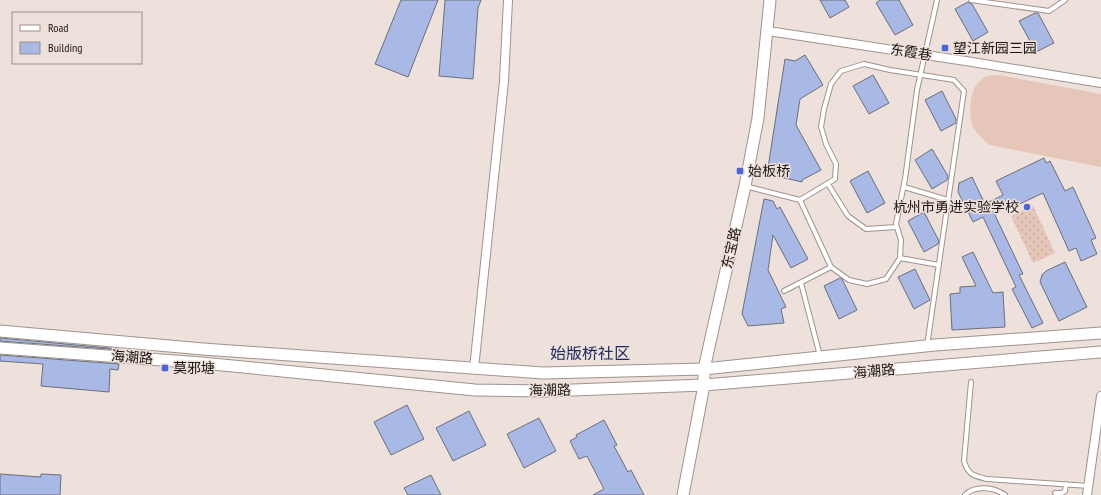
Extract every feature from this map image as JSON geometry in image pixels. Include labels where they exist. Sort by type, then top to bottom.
[{"type":"main road","name":"东宝路","points":[[683,495],[704,385],[704,369],[745,186],[758,118],[770,0]]},
{"type":"main road","name":"海潮路","points":[[0,331],[204,349],[543,373],[704,369],[927,346],[1101,333]]},
{"type":"main road","name":"海潮路","points":[[0,348],[202,363],[475,390],[547,391],[704,385],[1101,352]]},
{"type":"street","points":[[474,369],[504,80],[508,0]]},
{"type":"street","name":"东霞巷","points":[[768,31],[924,54],[1101,83]]},
{"type":"street","points":[[1087,495],[1101,396]]},
{"type":"lane","points":[[800,200],[831,267],[849,280],[867,284],[886,279],[900,258],[901,240],[896,224],[904,187],[920,75],[937,0]]},
{"type":"lane","points":[[971,0],[1049,11],[1065,0]]},
{"type":"lane","points":[[745,186],[800,200],[835,179],[836,164],[826,144],[821,127],[831,84],[841,71],[864,64],[954,80],[964,91],[927,346]]},
{"type":"lane","points":[[828,184],[848,216],[866,229],[897,227]]},
{"type":"lane","points":[[904,187],[948,200]]},
{"type":"lane","points":[[900,258],[939,265]]},
{"type":"lane","points":[[784,291],[831,267]]},
{"type":"lane","points":[[801,283],[820,357]]},
{"type":"lane","points":[[971,382],[964,461],[966,468],[974,476],[987,479],[1089,486]]},
{"type":"lane","points":[[1055,493],[1062,493],[1066,491],[1066,484]]},
{"type":"lane","points":[[965,495],[974,490],[986,488],[1000,491],[1005,495]]},
{"type":"shaded area","points":[[999,75],[1101,94],[1101,167],[990,145],[985,141],[975,130],[971,122],[970,109],[972,95],[977,84],[983,78]]},
{"type":"shaded area","points":[[1033,206],[1055,253],[1033,263],[1011,216]]},
{"type":"building","points":[[401,0],[438,0],[408,77],[375,64]]},
{"type":"building","points":[[445,0],[481,0],[478,8],[473,79],[439,76]]},
{"type":"building","points":[[820,0],[845,0],[849,7],[830,18]]},
{"type":"building","points":[[880,0],[899,0],[913,25],[895,35],[876,3]]},
{"type":"building","points":[[968,2],[972,4],[988,32],[973,41],[955,9]]},
{"type":"building","points":[[1038,13],[1054,43],[1036,52],[1019,21]]},
{"type":"building","points":[[805,55],[823,85],[800,99],[796,125],[821,170],[802,180],[802,182],[767,174],[785,59],[795,61]]},
{"type":"building","points":[[873,75],[889,103],[869,114],[853,86]]},
{"type":"building","points":[[942,91],[956,119],[956,123],[941,131],[925,100]]},
{"type":"building","points":[[932,149],[948,176],[947,180],[932,189],[915,160]]},
{"type":"building","points":[[1044,158],[1046,163],[1050,161],[1065,191],[1073,187],[1096,238],[1091,240],[1097,254],[1081,261],[1076,248],[1069,251],[1043,193],[1009,209],[1008,206],[994,213],[1023,274],[1019,275],[1043,323],[1032,328],[1012,289],[1016,287],[983,217],[973,222],[958,192],[959,183],[972,177],[985,204],[1003,195],[996,181]]},
{"type":"building","points":[[868,171],[885,203],[867,213],[850,181]]},
{"type":"building","points":[[764,199],[773,201],[777,209],[780,207],[808,259],[791,268],[773,235],[768,270],[786,307],[781,309],[784,323],[748,326],[742,314]]},
{"type":"building","points":[[924,212],[939,241],[938,244],[924,252],[908,221]]},
{"type":"building","points":[[973,252],[993,293],[1003,292],[1005,327],[952,330],[950,294],[960,293],[960,287],[976,286],[962,257]]},
{"type":"building","points":[[1065,262],[1087,307],[1059,321],[1040,282],[1042,275],[1046,271]]},
{"type":"building","points":[[915,269],[930,300],[914,309],[898,277]]},
{"type":"building","points":[[840,278],[842,279],[857,310],[839,319],[824,286]]},
{"type":"building","points":[[0,338],[120,349],[120,350],[0,341]]},
{"type":"building","points":[[0,355],[119,364],[118,370],[110,369],[109,392],[41,386],[43,364],[0,361]]},
{"type":"building","points":[[407,405],[424,439],[391,455],[374,422]]},
{"type":"building","points":[[469,411],[486,445],[453,461],[436,428]]},
{"type":"building","points":[[539,418],[556,451],[524,468],[507,434]]},
{"type":"building","points":[[604,420],[617,445],[614,446],[628,472],[631,470],[644,495],[593,495],[604,489],[587,456],[579,459],[570,441],[577,437],[576,435]]},
{"type":"building","points":[[0,474],[41,477],[41,474],[61,475],[60,495],[0,495]]},
{"type":"building","points":[[431,475],[441,495],[408,495],[404,488]]},
{"type":"place","name":"望江新园三园","points":[[945,48]]},
{"type":"place","name":"始板桥","points":[[740,171]]},
{"type":"place","name":"杭州市勇进实验学校","points":[[1027,207]]},
{"type":"place","name":"莫邪塘","points":[[165,368]]},
{"type":"district","name":"始版桥社区","points":[[590,353]]}]
